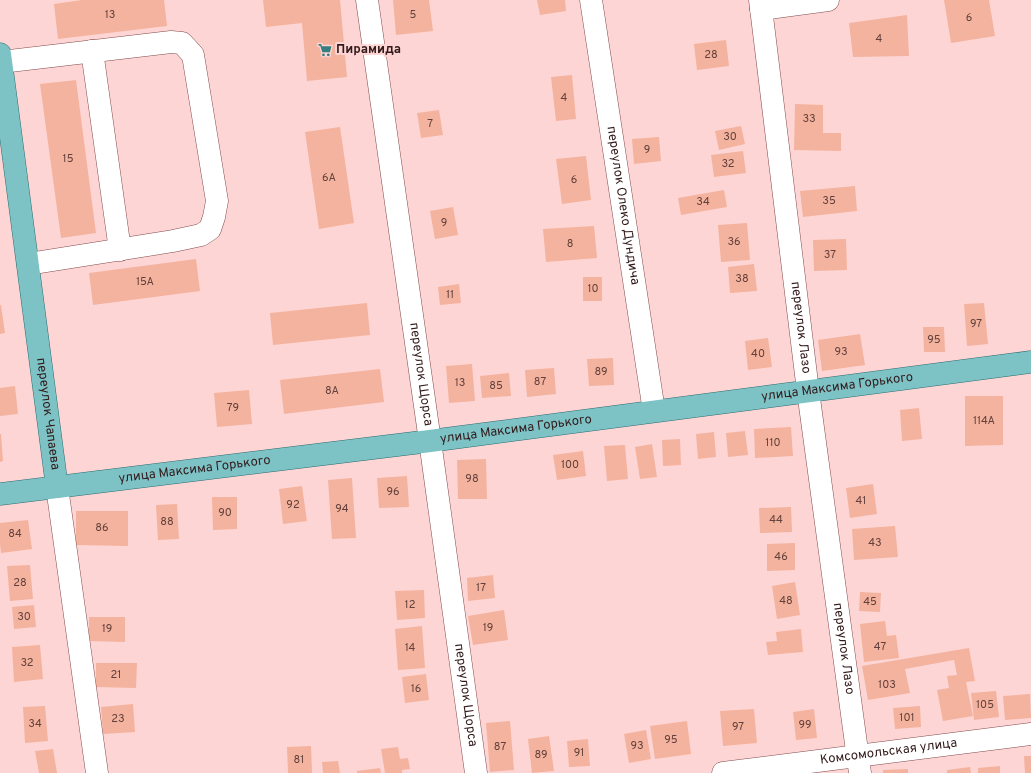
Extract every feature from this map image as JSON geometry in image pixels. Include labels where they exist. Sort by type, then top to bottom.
[{"type":"main road","name":"переулок Чапаева","points":[[1,58],[57,487]]},
{"type":"main road","name":"улица Максима Горького","points":[[0,494],[430,441],[1031,362]]},
{"type":"street","name":"переулок Щорса","points":[[367,0],[476,773]]},
{"type":"street","name":"переулок Олеко Дундича","points":[[591,0],[654,411]]},
{"type":"street","points":[[761,5],[828,0]]},
{"type":"street","name":"переулок Лазо","points":[[761,5],[808,391],[859,764]]},
{"type":"street","points":[[1,58],[92,51],[171,42],[182,43],[193,55],[217,201],[210,229],[201,235],[120,250],[28,264]]},
{"type":"street","points":[[92,51],[120,250]]},
{"type":"street","name":"переулок Чапаева","points":[[57,487],[97,773]]},
{"type":"street","name":"Комсомольская улица","points":[[723,773],[859,764],[1031,734]]},
{"type":"building","points":[[82,0],[164,0],[167,26],[58,39],[54,4]]},
{"type":"building","name":"Пирамида","points":[[263,0],[340,0],[347,77],[307,81],[302,23],[266,27]]},
{"type":"building","points":[[393,0],[429,0],[433,31],[396,35]]},
{"type":"building","points":[[537,0],[565,0],[566,11],[540,15]]},
{"type":"building","points":[[944,0],[989,0],[995,36],[951,43]]},
{"type":"building","points":[[907,15],[909,56],[853,57],[849,23]]},
{"type":"building","points":[[726,40],[729,66],[697,70],[694,44]]},
{"type":"building","points":[[572,75],[576,119],[556,121],[551,77]]},
{"type":"building","points":[[76,80],[96,233],[61,238],[40,84]]},
{"type":"building","points":[[795,104],[823,105],[823,133],[841,133],[841,151],[794,150]]},
{"type":"building","points":[[439,110],[443,135],[421,138],[417,113]]},
{"type":"building","points":[[741,126],[745,144],[719,150],[715,131]]},
{"type":"building","points":[[340,127],[354,223],[319,229],[305,132]]},
{"type":"building","points":[[659,137],[661,161],[634,164],[632,139]]},
{"type":"building","points":[[743,151],[746,173],[714,177],[711,155]]},
{"type":"building","points":[[586,156],[591,200],[562,204],[556,159]]},
{"type":"building","points":[[855,186],[857,211],[803,217],[800,191]]},
{"type":"building","points":[[724,190],[727,207],[681,215],[678,198]]},
{"type":"building","points":[[453,207],[458,235],[435,239],[430,211]]},
{"type":"building","points":[[747,223],[750,260],[721,262],[718,225]]},
{"type":"building","points":[[594,226],[597,258],[546,262],[543,229]]},
{"type":"building","points":[[846,239],[847,270],[814,271],[813,240]]},
{"type":"building","points":[[196,259],[200,291],[93,305],[89,273]]},
{"type":"building","points":[[754,264],[757,291],[730,293],[728,267]]},
{"type":"building","points":[[583,277],[602,277],[602,301],[583,301]]},
{"type":"building","points":[[459,284],[461,303],[440,305],[438,287]]},
{"type":"building","points":[[367,303],[370,335],[273,345],[270,313]]},
{"type":"building","points":[[984,303],[988,344],[967,346],[964,304]]},
{"type":"building","points":[[0,305],[5,333],[0,334]]},
{"type":"building","points":[[923,327],[944,327],[945,352],[924,352]]},
{"type":"building","points":[[860,334],[865,365],[822,371],[818,340]]},
{"type":"building","points":[[768,338],[772,367],[748,370],[745,341]]},
{"type":"building","points":[[613,358],[614,385],[589,386],[587,359]]},
{"type":"building","points":[[472,364],[475,401],[449,403],[446,366]]},
{"type":"building","points":[[554,368],[556,394],[527,397],[525,370]]},
{"type":"building","points":[[380,369],[384,402],[284,414],[280,380]]},
{"type":"building","points":[[509,373],[511,396],[482,398],[480,376]]},
{"type":"building","points":[[15,386],[18,414],[0,416],[0,388]]},
{"type":"building","points":[[249,390],[252,424],[217,427],[214,393]]},
{"type":"building","points":[[965,396],[1003,396],[1003,445],[965,446]]},
{"type":"building","points":[[919,408],[922,439],[902,441],[900,410]]},
{"type":"building","points":[[791,427],[793,456],[755,458],[754,429]]},
{"type":"building","points":[[745,431],[748,455],[728,457],[726,433]]},
{"type":"building","points":[[714,432],[716,457],[698,459],[696,434]]},
{"type":"building","points":[[0,434],[3,461],[0,462]]},
{"type":"building","points":[[680,439],[681,465],[663,466],[662,440]]},
{"type":"building","points":[[652,444],[657,477],[640,479],[635,447]]},
{"type":"building","points":[[625,445],[628,479],[607,481],[604,446]]},
{"type":"building","points":[[583,451],[586,476],[557,480],[553,455]]},
{"type":"building","points":[[486,459],[487,499],[458,499],[457,460]]},
{"type":"building","points":[[407,476],[409,507],[379,508],[377,478]]},
{"type":"building","points":[[352,478],[356,538],[332,539],[328,480]]},
{"type":"building","points":[[873,484],[877,514],[850,518],[846,488]]},
{"type":"building","points":[[302,486],[307,521],[283,524],[279,489]]},
{"type":"building","points":[[212,497],[237,497],[237,529],[213,530]]},
{"type":"building","points":[[177,504],[179,539],[158,540],[156,505]]},
{"type":"building","points":[[791,507],[792,532],[760,533],[759,508]]},
{"type":"building","points":[[76,511],[128,511],[128,546],[76,545]]},
{"type":"building","points":[[28,520],[32,549],[1,553],[0,523]]},
{"type":"building","points":[[895,526],[898,557],[854,560],[852,529]]},
{"type":"building","points":[[795,543],[795,570],[767,571],[767,544]]},
{"type":"building","points":[[30,565],[33,599],[10,601],[7,566]]},
{"type":"building","points":[[493,575],[495,598],[468,601],[467,578]]},
{"type":"building","points":[[795,582],[800,615],[777,619],[772,586]]},
{"type":"building","points":[[424,590],[425,618],[397,620],[395,591]]},
{"type":"building","points":[[860,592],[881,593],[880,612],[859,611]]},
{"type":"building","points":[[34,605],[36,627],[14,629],[12,607]]},
{"type":"building","points":[[504,610],[508,640],[473,645],[468,616]]},
{"type":"building","points":[[89,617],[125,617],[125,642],[89,641]]},
{"type":"building","points":[[885,621],[887,636],[896,635],[899,658],[864,662],[860,624]]},
{"type":"building","points":[[422,626],[425,668],[398,670],[395,629]]},
{"type":"building","points":[[801,629],[803,652],[768,655],[766,642],[777,641],[776,632]]},
{"type":"building","points":[[40,645],[43,679],[14,682],[12,647]]},
{"type":"building","points":[[969,648],[975,681],[966,682],[973,716],[943,721],[937,690],[949,688],[947,676],[957,675],[954,660],[905,669],[910,693],[868,700],[862,666]]},
{"type":"building","points":[[96,663],[137,663],[136,688],[96,687]]},
{"type":"building","points":[[426,674],[429,700],[405,703],[402,677]]},
{"type":"building","points":[[996,691],[999,717],[974,720],[971,693]]},
{"type":"building","points":[[1030,694],[1031,718],[1005,720],[1003,696]]},
{"type":"building","points":[[133,704],[135,732],[103,734],[101,707]]},
{"type":"building","points":[[45,706],[48,741],[25,743],[23,707]]},
{"type":"building","points":[[920,706],[921,727],[895,729],[893,708]]},
{"type":"building","points":[[754,709],[757,743],[723,746],[720,711]]},
{"type":"building","points":[[814,709],[817,738],[796,740],[793,712]]},
{"type":"building","points":[[510,721],[514,770],[490,772],[486,723]]},
{"type":"building","points":[[687,721],[691,754],[655,759],[650,726]]},
{"type":"building","points":[[646,730],[651,759],[629,763],[624,734]]},
{"type":"building","points":[[549,736],[554,771],[532,773],[528,739]]},
{"type":"building","points":[[588,739],[590,766],[569,767],[567,741]]},
{"type":"building","points":[[311,746],[312,773],[288,773],[287,747]]},
{"type":"building","points":[[398,747],[400,759],[408,758],[410,769],[402,770],[402,773],[385,773],[381,749]]},
{"type":"building","points":[[53,749],[57,773],[39,773],[35,751]]},
{"type":"building","points":[[1024,756],[1031,756],[1031,773],[1025,773]]},
{"type":"building","points":[[338,761],[340,773],[323,773],[322,762]]},
{"type":"building","points":[[1000,766],[1000,773],[978,773],[978,768]]},
{"type":"building","points":[[970,767],[971,773],[947,773],[947,770]]},
{"type":"building","points":[[380,768],[381,773],[357,773],[357,771]]},
{"type":"building","points":[[908,769],[908,773],[883,773],[883,770]]},
{"type":"place","name":"Пирамида","points":[[325,50]]}]
